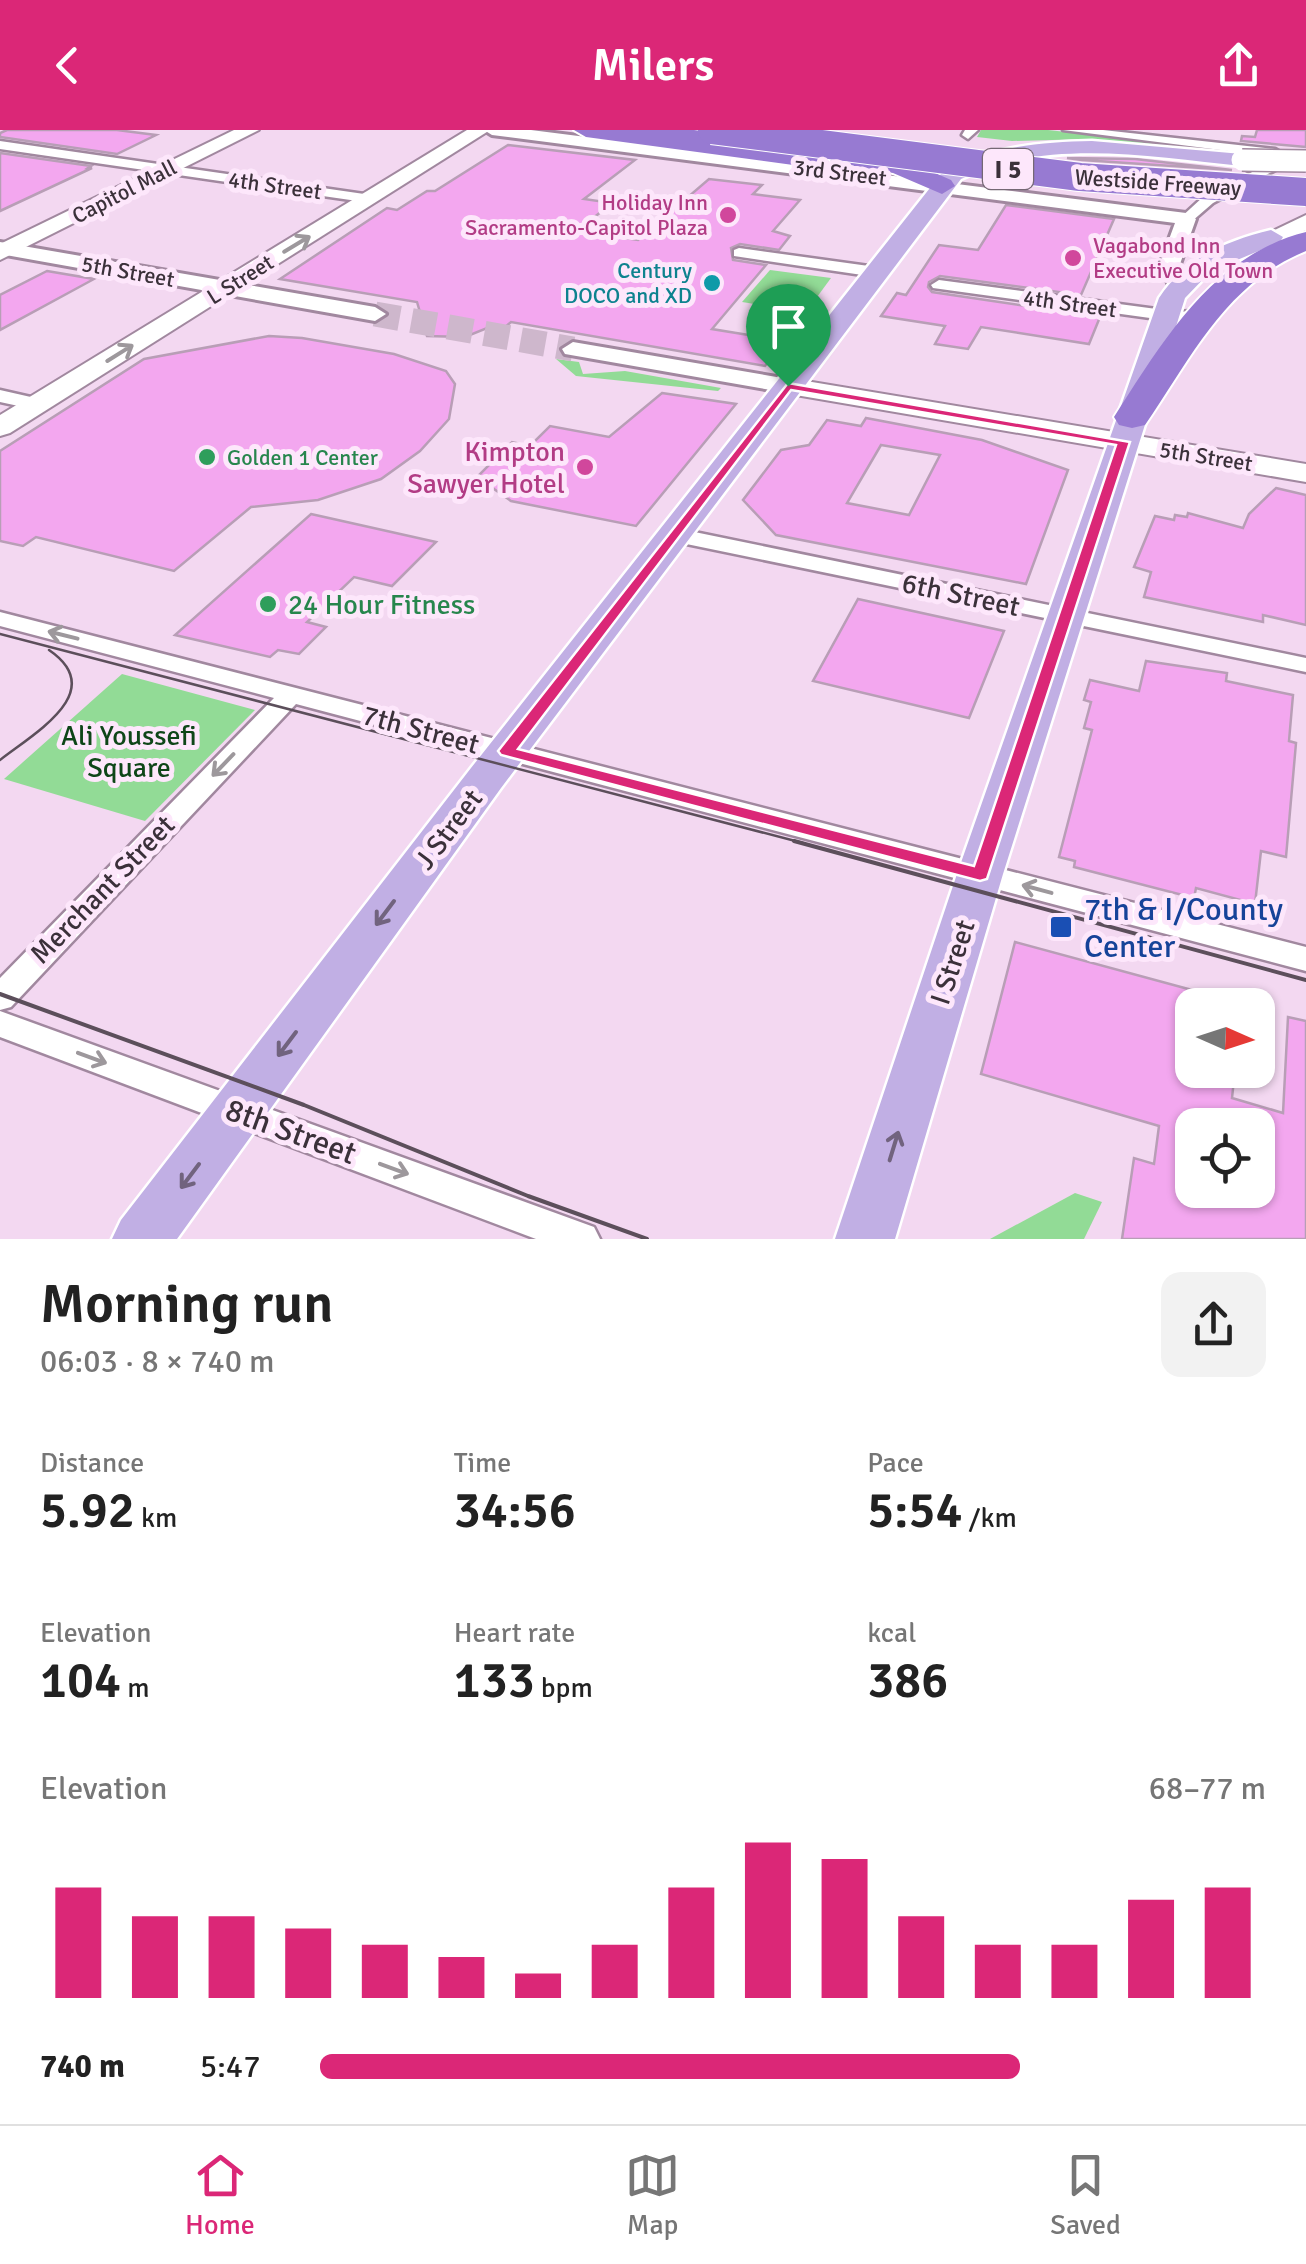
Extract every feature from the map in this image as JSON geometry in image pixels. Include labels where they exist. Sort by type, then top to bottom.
[{"type":"highway","points":[[586,130],[1058,185],[1188,194],[1306,192]]},
{"type":"highway","points":[[640,130],[890,164],[936,193]]},
{"type":"highway","name":"Westside Freeway","points":[[712,130],[1022,170],[1306,192]]},
{"type":"highway","name":"Westside Freeway","points":[[818,130],[1055,162],[1303,165]]},
{"type":"highway","points":[[859,130],[1246,168],[1279,176],[1306,192]]},
{"type":"highway","points":[[1242,160],[1303,165]]},
{"type":"highway","points":[[1272,236],[1306,211]]},
{"type":"highway","points":[[1128,430],[1201,316],[1229,284],[1264,257],[1306,241]]},
{"type":"main road","name":"Capitol Mall","points":[[2,245],[137,165],[209,130]]},
{"type":"main road","name":"Capitol Mall","points":[[2,245],[249,130]]},
{"type":"main road","name":"L Street","points":[[0,427],[482,131]]},
{"type":"main road","name":"J Street","points":[[142,1239],[507,751],[936,193],[971,160],[1005,149],[1070,144],[1242,160]]},
{"type":"main road","points":[[1178,286],[1206,263],[1306,222]]},
{"type":"main road","name":"I Street","points":[[865,1239],[980,874],[1178,286]]},
{"type":"main road","name":"5th Street","points":[[788,386],[1128,430],[1306,473]]},
{"type":"street","points":[[1069,130],[1212,146],[1303,165]]},
{"type":"street","points":[[1212,146],[1218,130]]},
{"type":"street","name":"3rd Street","points":[[482,131],[936,193],[1185,221]]},
{"type":"street","name":"4th Street","points":[[0,145],[371,199]]},
{"type":"street","points":[[1148,214],[1303,165]]},
{"type":"street","points":[[1185,221],[1198,207],[1224,192]]},
{"type":"street","name":"3rd Street","points":[[936,193],[1185,221]]},
{"type":"street","name":"I Street","points":[[1178,286],[1170,264],[1185,221]]},
{"type":"street","name":"5th Street","points":[[2,245],[375,314]]},
{"type":"street","points":[[739,252],[876,272]]},
{"type":"street","name":"4th Street","points":[[939,286],[1166,316],[1201,316]]},
{"type":"street","name":"5th Street","points":[[573,349],[788,386]]},
{"type":"street","points":[[0,396],[37,404]]},
{"type":"street","name":"6th Street","points":[[674,535],[1306,665]]},
{"type":"street","name":"7th Street","points":[[0,619],[1306,959]]},
{"type":"street","name":"Merchant Street","points":[[0,998],[290,695]]},
{"type":"street","name":"8th Street","points":[[0,1024],[581,1239]]},
{"type":"green space","points":[[981,130],[1048,130],[1168,143],[1168,147],[1089,139],[1012,141],[977,137]]},
{"type":"green space","points":[[770,270],[831,278],[806,312],[742,302]]},
{"type":"green space","points":[[556,359],[579,362],[583,374],[625,371],[721,388],[718,391],[576,376]]},
{"type":"green space","name":"Ali Youssefi Square","points":[[122,674],[255,710],[145,821],[4,779]]},
{"type":"green space","points":[[1075,1193],[1102,1202],[1084,1239],[990,1239]]},
{"type":"building","points":[[7,130],[117,130],[156,135],[117,154],[0,137]]},
{"type":"building","points":[[1257,130],[1306,130],[1306,147],[1241,141],[1242,136],[1255,137]]},
{"type":"building","points":[[508,145],[635,160],[584,199],[612,203],[577,231],[638,240],[709,179],[762,185],[753,194],[800,200],[773,231],[790,236],[779,250],[740,244],[731,248],[733,260],[766,265],[712,329],[785,341],[765,366],[511,322],[504,328],[492,326],[465,337],[427,336],[417,302],[280,279],[387,208],[397,210],[427,191],[435,191]]},
{"type":"building","points":[[0,153],[91,166],[88,168],[92,168],[0,211]]},
{"type":"building","points":[[1067,158],[1135,159],[1232,170],[1082,160]]},
{"type":"building","points":[[1006,205],[1114,219],[1081,295],[940,276],[929,282],[928,287],[932,292],[1100,317],[1089,344],[981,327],[968,349],[935,344],[945,326],[881,316],[897,293],[906,295],[939,245],[978,250]]},
{"type":"building","points":[[47,271],[94,279],[0,330],[0,295]]},
{"type":"building","name":"Golden 1 Center","points":[[269,336],[394,354],[446,371],[455,384],[449,419],[420,451],[381,479],[318,500],[251,507],[174,571],[36,537],[23,546],[0,541],[0,451],[144,359]]},
{"type":"building","name":"Kimpton Sawyer Hotel","points":[[662,393],[736,404],[636,526],[511,501],[477,477],[512,442],[530,446],[550,426],[609,437]]},
{"type":"building","points":[[866,418],[982,440],[1068,470],[1026,584],[776,535],[743,500],[781,450],[809,445],[827,420],[861,426]],"holes":[[[881,445],[940,455],[909,515],[847,503]]]},
{"type":"building","points":[[1276,488],[1306,495],[1306,625],[1263,615],[1263,622],[1144,597],[1151,572],[1134,567],[1155,516],[1174,520],[1175,515],[1187,517],[1188,513],[1243,528],[1249,514]]},
{"type":"building","name":"24 Hour Fitness","points":[[311,514],[436,542],[392,586],[354,577],[307,622],[326,627],[299,654],[278,650],[270,657],[175,635]]},
{"type":"building","points":[[858,599],[1004,631],[969,718],[813,681]]},
{"type":"building","points":[[1146,661],[1227,673],[1226,681],[1293,695],[1289,741],[1296,743],[1286,857],[1261,851],[1255,904],[1196,888],[1194,898],[1074,867],[1075,861],[1059,857],[1092,730],[1084,728],[1091,702],[1084,700],[1090,680],[1139,691]]},
{"type":"building","points":[[1015,942],[1185,988],[1175,988],[1175,1088],[1233,1088],[1232,1098],[1266,1108],[1175,1108],[1175,1208],[1275,1208],[1275,1111],[1283,1113],[1288,1017],[1306,1021],[1306,1239],[1122,1239],[1134,1158],[1154,1164],[1159,1126],[981,1074]]},
{"type":"tunnel","points":[[375,314],[573,349]]},
{"type":"tram line","points":[[0,634],[803,843]]},
{"type":"tram line","points":[[0,760],[47,724],[69,695],[72,681],[66,665],[49,650]]},
{"type":"tram line","points":[[794,841],[1306,980]]},
{"type":"tram line","points":[[0,994],[304,1105],[528,1196],[647,1239]]},
{"type":"place","name":"Holiday Inn Sacramento-Capitol Plaza","points":[[728,215]]},
{"type":"place","name":"Vagabond Inn Executive Old Town","points":[[1073,258]]},
{"type":"place","name":"Century DOCO and XD","points":[[712,283]]},
{"type":"place","name":"Golden 1 Center","points":[[207,457]]},
{"type":"place","name":"Kimpton Sawyer Hotel","points":[[585,467]]},
{"type":"place","name":"24 Hour Fitness","points":[[268,604]]},
{"type":"place","name":"7th & I/County Center","points":[[1061,927]]},
{"type":"route","points":[[788,386],[1124,442],[980,874],[507,751],[788,386]]}]
